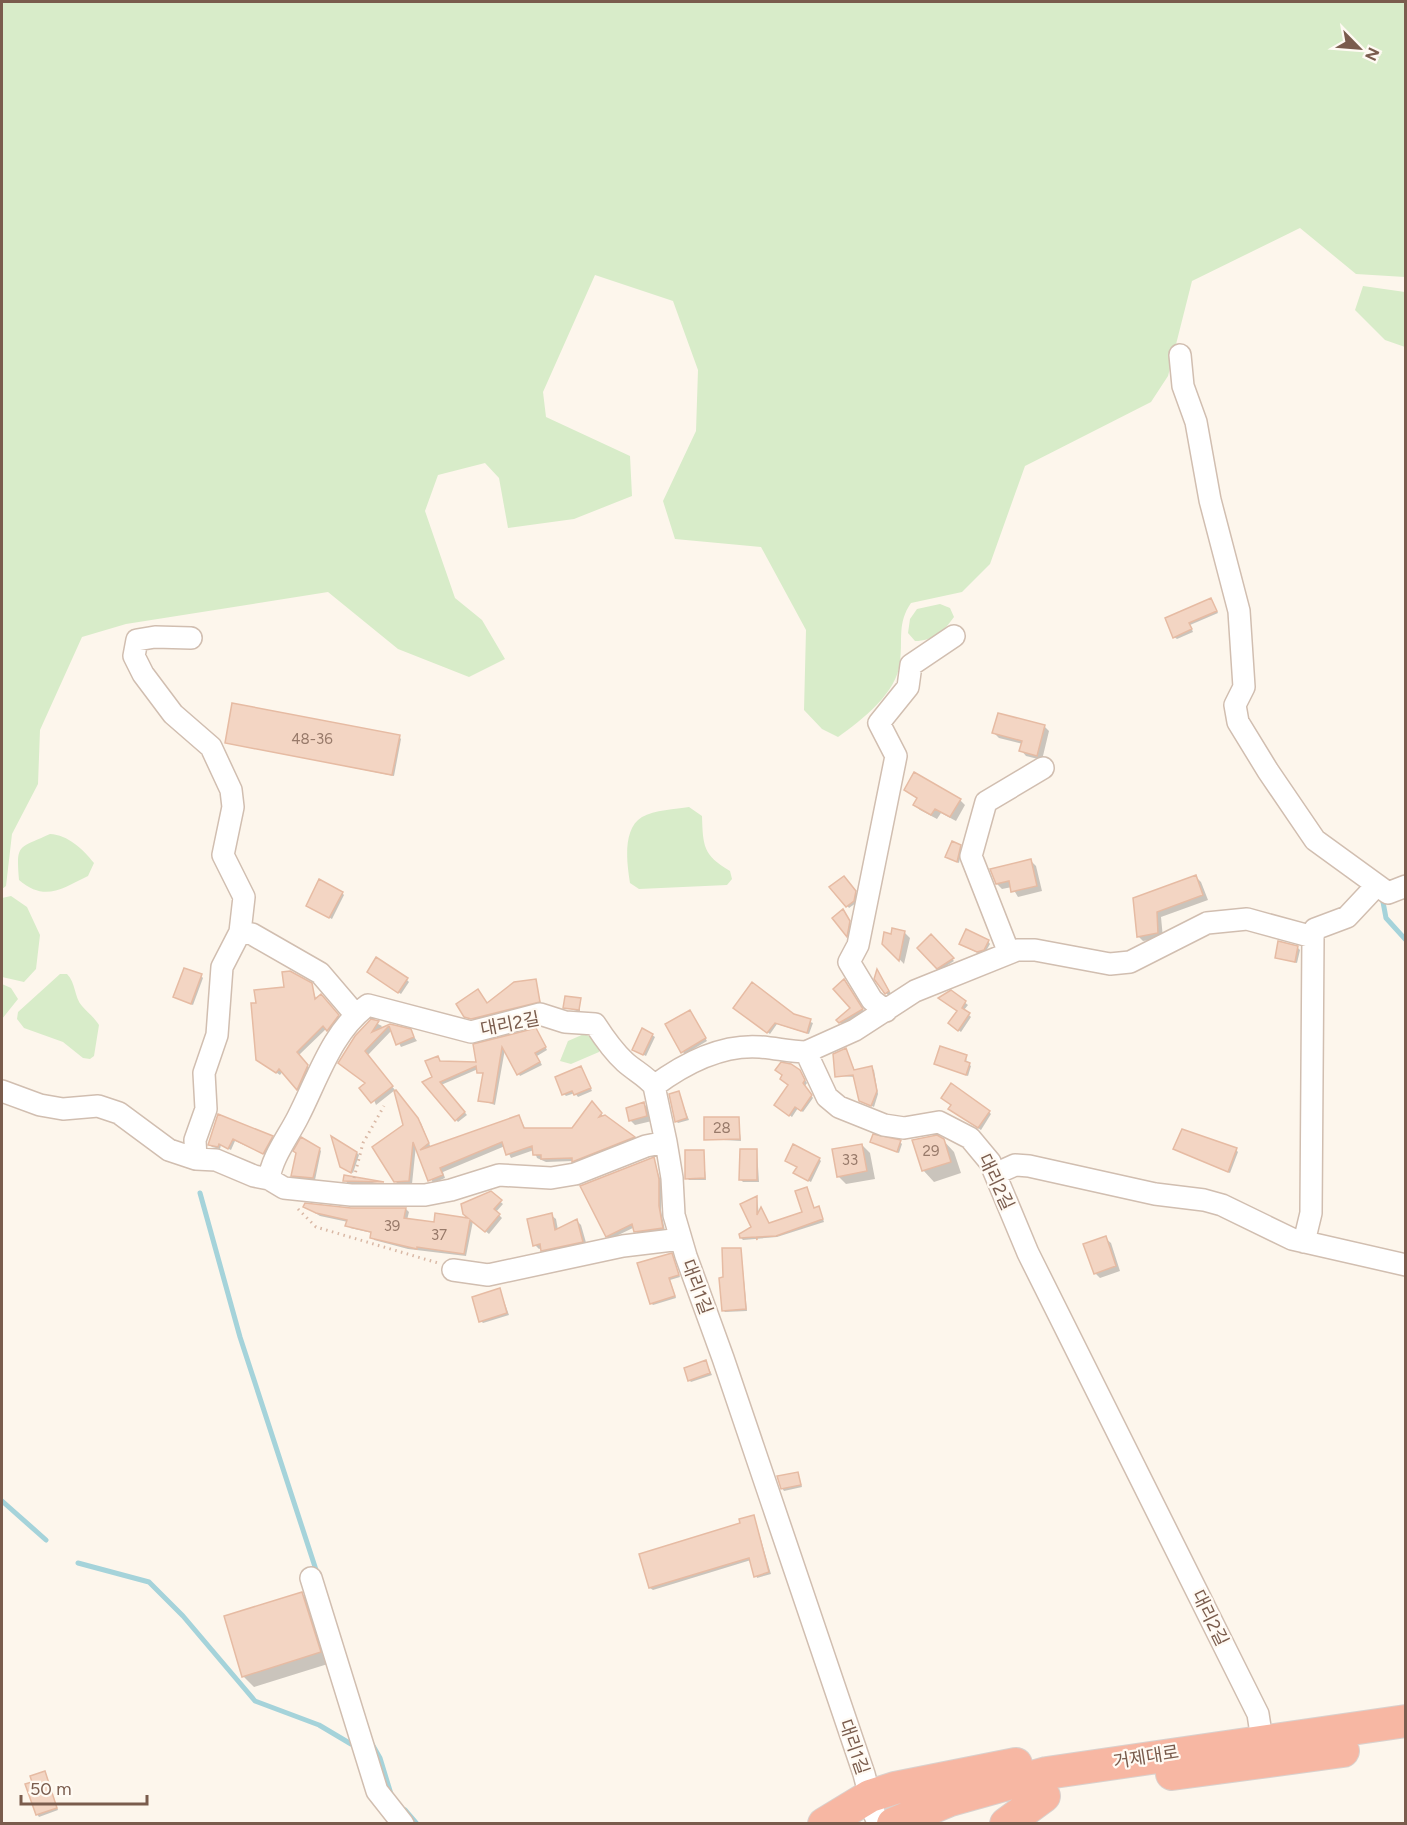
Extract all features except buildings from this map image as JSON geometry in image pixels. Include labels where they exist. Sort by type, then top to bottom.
[{"type":"highway","name":"거제대로","points":[[824,1824],[879,1812],[920,1781],[1008,1765],[1037,1762],[1081,1767],[1406,1721]]},
{"type":"highway","name":"거제대로","points":[[950,1824],[1044,1796],[1105,1781],[1233,1767],[1406,1742]]},
{"type":"highway","points":[[1006,1824],[1044,1796]]},
{"type":"street","points":[[1180,355],[1183,386],[1196,422],[1210,500],[1239,611],[1244,687],[1235,705],[1238,722],[1315,840],[1388,893],[1406,886]]},
{"type":"street","points":[[886,1011],[872,1000],[849,962],[858,945],[896,756],[879,723],[908,687],[911,665],[954,636]]},
{"type":"street","points":[[191,638],[155,637],[137,640],[134,656],[143,674],[173,714],[211,747],[231,790],[233,807],[223,855],[244,897],[240,932],[222,967],[217,1035],[204,1073],[206,1109],[195,1140],[196,1159]]},
{"type":"street","points":[[1009,953],[971,856],[986,802],[1043,768]]},
{"type":"street","points":[[1305,1242],[1311,1213],[1313,936],[1315,929],[1347,916],[1377,885]]},
{"type":"street","points":[[654,1086],[686,1065],[708,1054],[729,1048],[760,1047],[789,1052],[806,1052],[855,1030],[915,991],[1017,950],[1035,950],[1110,964],[1130,962],[1207,922],[1247,919],[1313,936]]},
{"type":"street","points":[[240,932],[252,934],[320,973],[355,1014],[327,1056],[313,1089],[271,1164],[276,1184]]},
{"type":"street","name":"대리2길","points":[[355,1014],[369,1005],[471,1032],[540,1014],[565,1022],[595,1024],[609,1045],[626,1063],[645,1075],[654,1086]]},
{"type":"street","name":"대리2길","points":[[806,1052],[827,1097],[839,1107],[894,1127],[904,1128],[939,1122],[975,1143],[990,1162],[1028,1253],[1258,1714],[1262,1740]]},
{"type":"street","name":"대리1길","points":[[654,1086],[672,1178],[674,1215],[681,1239],[879,1812]]},
{"type":"street","points":[[2,1091],[40,1105],[63,1109],[98,1106],[119,1113],[169,1150],[196,1159],[216,1160],[276,1184],[351,1195],[425,1195],[451,1190],[499,1175],[551,1178],[575,1174],[646,1146],[666,1142]]},
{"type":"street","points":[[995,1174],[1015,1165],[1029,1166],[1155,1194],[1204,1200],[1222,1205],[1270,1230],[1305,1242],[1406,1265]]},
{"type":"street","points":[[453,1270],[488,1275],[623,1246],[681,1239]]},
{"type":"street","points":[[311,1578],[377,1791],[403,1824]]},
{"type":"path","points":[[351,1195],[363,1143],[384,1106]]},
{"type":"path","points":[[276,1184],[316,1227],[431,1260],[453,1270]]},
{"type":"green space","points":[[2,2],[1405,2],[1405,277],[1356,274],[1300,228],[1192,281],[1168,376],[1151,402],[1025,466],[990,564],[962,592],[911,603],[902,624],[900,662],[892,684],[877,705],[838,737],[822,729],[804,710],[806,630],[761,547],[675,539],[663,501],[696,431],[698,370],[673,301],[595,275],[543,392],[546,417],[630,456],[632,496],[574,519],[508,528],[499,478],[485,463],[438,475],[425,511],[455,598],[482,620],[505,659],[469,677],[398,649],[328,592],[126,624],[82,637],[40,730],[38,784],[12,834],[6,886],[2,889]]},
{"type":"green space","points":[[1363,286],[1405,292],[1405,347],[1385,340],[1355,310]]},
{"type":"green space","points":[[940,604],[950,608],[954,617],[938,634],[915,641],[908,633],[910,619],[917,609]]},
{"type":"green space","points":[[689,807],[702,816],[706,849],[714,860],[730,871],[732,879],[727,885],[639,889],[630,883],[627,847],[631,830],[636,823],[642,817],[653,813]]},
{"type":"green space","points":[[50,834],[63,837],[75,844],[94,863],[88,876],[61,889],[45,892],[28,887],[19,880],[18,859],[25,845]]},
{"type":"green space","points":[[11,896],[27,907],[40,935],[36,969],[24,982],[2,977],[2,898]]},
{"type":"green space","points":[[60,974],[67,974],[79,1002],[99,1025],[94,1056],[90,1059],[83,1058],[63,1042],[24,1028],[17,1019],[18,1012]]},
{"type":"green space","points":[[2,984],[11,988],[18,999],[2,1019]]},
{"type":"green space","points":[[584,1034],[591,1037],[600,1047],[599,1052],[571,1064],[560,1061],[568,1041]]},
{"type":"waterway","points":[[1383,902],[1386,918],[1406,940]]},
{"type":"waterway","points":[[200,1193],[240,1337],[318,1576]]},
{"type":"waterway","points":[[2,1501],[46,1540]]},
{"type":"waterway","points":[[78,1563],[149,1582],[183,1616],[255,1701],[319,1725],[351,1744]]},
{"type":"waterway","points":[[372,1744],[380,1758],[391,1794]]},
{"type":"waterway","points":[[405,1810],[417,1824]]}]
